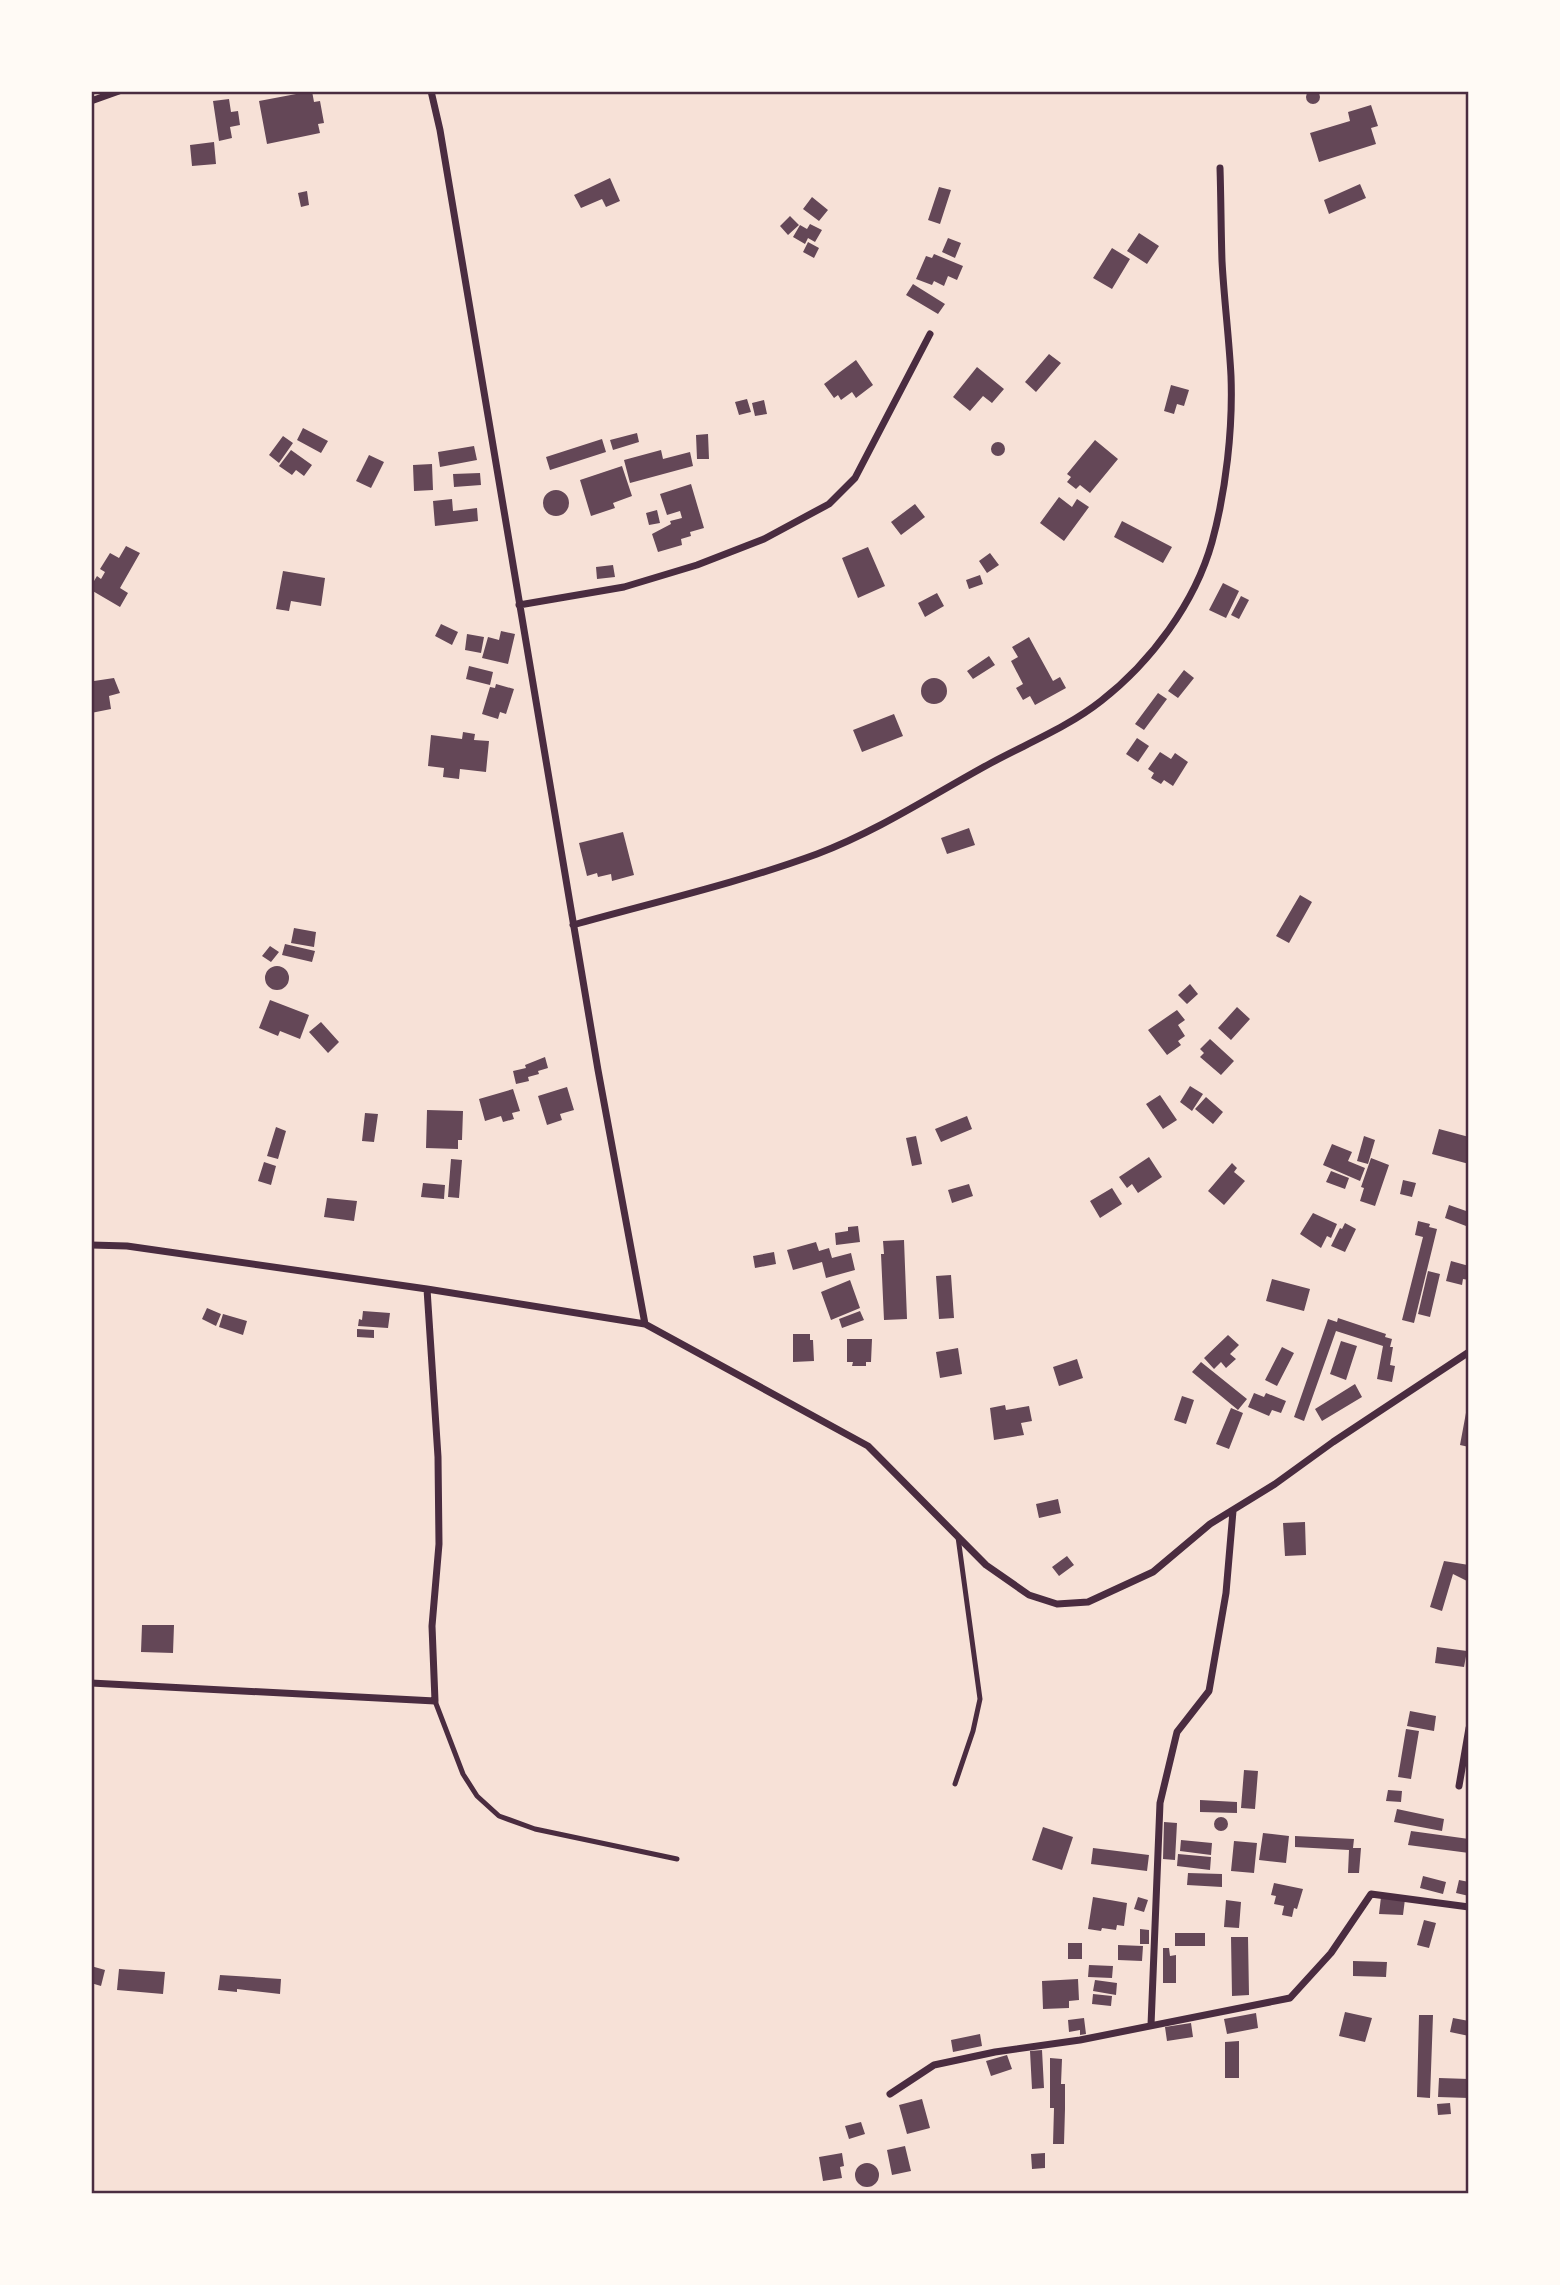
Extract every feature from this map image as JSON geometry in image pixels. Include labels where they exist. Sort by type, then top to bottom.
[{"type":"street","points":[[91,101],[119,91]]},
{"type":"street","points":[[431,91],[440,130],[598,1070],[645,1324]]},
{"type":"street","points":[[573,925],[757,873],[819,853],[867,831],[1090,708],[1122,682],[1161,640],[1195,583],[1212,543],[1231,419],[1231,376],[1222,262],[1220,168]]},
{"type":"street","points":[[519,605],[624,587],[697,565],[764,539],[829,504],[859,472],[930,334]]},
{"type":"street","points":[[91,1245],[127,1246],[427,1289],[645,1324],[868,1446],[986,1565],[1029,1595],[1057,1604],[1088,1602],[1153,1572],[1210,1524],[1469,1352]]},
{"type":"street","points":[[91,1683],[435,1700],[432,1626],[439,1544],[438,1457],[427,1289]]},
{"type":"street","points":[[1152,2025],[1160,1803],[1177,1732],[1209,1690],[1226,1592],[1233,1511]]},
{"type":"street","points":[[1459,1786],[1469,1728]]},
{"type":"street","points":[[890,2094],[934,2065],[995,2052],[1080,2040],[1290,1998],[1331,1953],[1371,1894],[1469,1907]]},
{"type":"lane","points":[[956,1784],[980,1699],[957,1536]]},
{"type":"lane","points":[[435,1700],[463,1774],[477,1796],[499,1816],[535,1829],[677,1859]]},
{"type":"building","points":[[1313,90],[1318,92],[1318,102],[1313,104],[1308,102],[1306,97],[1308,92]]},
{"type":"building","points":[[312,91],[314,102],[320,101],[324,123],[318,124],[320,133],[267,144],[259,101]]},
{"type":"building","points":[[229,99],[231,112],[238,111],[240,125],[230,127],[232,138],[219,141],[213,101]]},
{"type":"building","points":[[1371,105],[1378,126],[1371,128],[1376,144],[1319,162],[1310,133],[1350,121],[1348,112]]},
{"type":"building","points":[[214,142],[216,164],[192,166],[190,145]]},
{"type":"building","points":[[610,178],[620,201],[606,207],[602,199],[581,208],[574,195]]},
{"type":"building","points":[[1360,184],[1366,198],[1329,214],[1324,200]]},
{"type":"building","points":[[939,187],[951,190],[940,224],[928,220]]},
{"type":"building","points":[[307,191],[309,205],[301,207],[298,193]]},
{"type":"building","points":[[812,197],[828,210],[819,221],[803,209]]},
{"type":"building","points":[[790,216],[799,225],[788,235],[780,226]]},
{"type":"building","points":[[810,224],[822,230],[815,242],[808,238],[805,244],[793,237],[800,225],[807,229]]},
{"type":"building","points":[[1139,233],[1159,246],[1147,264],[1127,251]]},
{"type":"building","points":[[948,238],[961,243],[955,258],[942,252]]},
{"type":"building","points":[[808,242],[819,248],[814,258],[803,252]]},
{"type":"building","points":[[1112,248],[1130,259],[1112,289],[1093,278]]},
{"type":"building","points":[[934,254],[963,266],[957,280],[948,276],[944,286],[934,281],[932,285],[916,279],[926,256],[932,258]]},
{"type":"building","points":[[913,284],[945,304],[938,314],[906,295]]},
{"type":"building","points":[[1049,354],[1061,363],[1036,392],[1025,382]]},
{"type":"building","points":[[856,360],[873,385],[856,398],[852,392],[841,400],[838,395],[834,398],[824,384]]},
{"type":"building","points":[[977,367],[1004,389],[992,403],[983,396],[970,411],[953,397]]},
{"type":"building","points":[[1171,385],[1189,390],[1184,406],[1177,404],[1174,414],[1164,411]]},
{"type":"building","points":[[747,399],[751,412],[739,415],[735,402]]},
{"type":"building","points":[[764,400],[767,414],[755,416],[752,403]]},
{"type":"building","points":[[303,428],[328,441],[321,453],[297,440]]},
{"type":"building","points":[[637,433],[639,442],[613,450],[610,440]]},
{"type":"building","points":[[708,434],[709,459],[697,459],[696,435]]},
{"type":"building","points":[[283,436],[293,443],[279,463],[269,455]]},
{"type":"building","points":[[602,439],[606,452],[550,470],[546,457]]},
{"type":"building","points":[[1095,440],[1118,459],[1090,493],[1080,485],[1076,489],[1067,482],[1071,477],[1067,474]]},
{"type":"building","points":[[995,442],[1001,442],[1005,449],[1001,456],[995,456],[991,452],[991,446]]},
{"type":"building","points":[[474,446],[477,460],[440,467],[438,452]]},
{"type":"building","points":[[291,450],[312,465],[304,476],[296,470],[292,475],[279,466]]},
{"type":"building","points":[[661,450],[663,459],[690,452],[693,466],[630,483],[624,460]]},
{"type":"building","points":[[369,455],[384,462],[371,488],[356,481]]},
{"type":"building","points":[[432,464],[433,490],[414,491],[413,465]]},
{"type":"building","points":[[622,466],[632,496],[613,503],[615,508],[591,516],[580,480]]},
{"type":"building","points":[[480,473],[481,485],[454,487],[453,474]]},
{"type":"building","points":[[691,484],[704,528],[690,532],[691,536],[681,539],[682,545],[658,552],[652,534],[671,524],[670,521],[682,518],[680,511],[667,515],[660,494]]},
{"type":"building","points":[[556,490],[565,494],[569,503],[565,512],[556,516],[547,512],[543,503],[547,494]]},
{"type":"building","points":[[1059,497],[1072,507],[1077,499],[1089,507],[1064,541],[1040,523]]},
{"type":"building","points":[[452,499],[453,511],[477,508],[478,521],[435,526],[433,501]]},
{"type":"building","points":[[915,504],[925,517],[901,535],[891,522]]},
{"type":"building","points":[[657,510],[660,523],[649,525],[646,513]]},
{"type":"building","points":[[1122,521],[1172,547],[1163,563],[1114,537]]},
{"type":"building","points":[[126,546],[140,553],[120,588],[128,593],[120,607],[91,590],[91,586],[97,576],[101,579],[105,572],[100,569],[110,553],[119,558]]},
{"type":"building","points":[[868,547],[885,586],[858,598],[842,558]]},
{"type":"building","points":[[990,553],[999,565],[987,573],[979,561]]},
{"type":"building","points":[[613,565],[615,577],[597,579],[596,567]]},
{"type":"building","points":[[283,571],[325,578],[321,606],[291,601],[289,611],[276,609]]},
{"type":"building","points":[[980,575],[983,584],[969,589],[966,580]]},
{"type":"building","points":[[1223,583],[1239,591],[1226,618],[1209,610]]},
{"type":"building","points":[[937,593],[944,606],[925,617],[918,603]]},
{"type":"building","points":[[1241,596],[1249,600],[1239,619],[1231,615]]},
{"type":"building","points":[[441,624],[458,632],[452,645],[435,636]]},
{"type":"building","points":[[501,631],[515,634],[508,664],[482,658],[488,637],[499,640]]},
{"type":"building","points":[[467,634],[484,637],[481,653],[465,650]]},
{"type":"building","points":[[1029,637],[1053,681],[1060,677],[1066,688],[1035,705],[1030,696],[1023,700],[1016,688],[1023,684],[1011,661],[1018,657],[1012,647]]},
{"type":"building","points":[[989,656],[995,665],[973,679],[967,671]]},
{"type":"building","points":[[469,666],[493,672],[490,685],[466,679]]},
{"type":"building","points":[[1184,670],[1194,678],[1178,698],[1168,691]]},
{"type":"building","points":[[91,674],[94,681],[114,678],[120,693],[109,696],[111,709],[91,713]]},
{"type":"building","points":[[934,678],[943,682],[947,691],[943,700],[934,704],[925,700],[921,691],[925,682]]},
{"type":"building","points":[[496,684],[514,689],[506,714],[500,712],[498,719],[482,714],[490,687],[495,688]]},
{"type":"building","points":[[1158,693],[1167,699],[1144,730],[1135,724]]},
{"type":"building","points":[[894,714],[903,736],[862,752],[853,730]]},
{"type":"building","points":[[463,732],[475,734],[474,740],[489,741],[486,772],[460,769],[459,779],[443,777],[444,768],[428,766],[431,735],[462,739]]},
{"type":"building","points":[[1137,738],[1149,746],[1138,762],[1126,754]]},
{"type":"building","points":[[1160,752],[1171,759],[1175,753],[1188,762],[1173,786],[1164,780],[1161,784],[1151,778],[1154,773],[1148,769]]},
{"type":"building","points":[[969,828],[975,845],[947,854],[941,838]]},
{"type":"building","points":[[623,832],[634,875],[612,881],[611,874],[598,877],[597,873],[587,876],[579,843]]},
{"type":"building","points":[[1300,895],[1312,902],[1289,943],[1276,936]]},
{"type":"building","points":[[294,928],[316,932],[314,947],[291,943]]},
{"type":"building","points":[[285,944],[315,951],[312,962],[282,955]]},
{"type":"building","points":[[270,946],[279,952],[271,962],[262,956]]},
{"type":"building","points":[[277,966],[286,969],[289,978],[286,987],[277,990],[268,987],[265,978],[268,969]]},
{"type":"building","points":[[1190,984],[1198,994],[1187,1004],[1178,995]]},
{"type":"building","points":[[270,1000],[309,1015],[300,1039],[280,1031],[278,1036],[259,1028]]},
{"type":"building","points":[[1237,1007],[1250,1019],[1231,1040],[1218,1028]]},
{"type":"building","points":[[1177,1010],[1185,1020],[1178,1025],[1185,1036],[1178,1041],[1181,1045],[1167,1055],[1148,1030]]},
{"type":"building","points":[[321,1022],[339,1042],[328,1053],[309,1032]]},
{"type":"building","points":[[1210,1039],[1234,1061],[1221,1075],[1200,1057],[1204,1053],[1200,1049]]},
{"type":"building","points":[[545,1057],[548,1068],[528,1077],[529,1081],[516,1084],[513,1071],[526,1068],[525,1065]]},
{"type":"building","points":[[1190,1086],[1203,1094],[1192,1111],[1180,1102]]},
{"type":"building","points":[[567,1087],[574,1110],[560,1114],[562,1120],[547,1125],[538,1096]]},
{"type":"building","points":[[513,1089],[520,1111],[512,1113],[514,1119],[503,1122],[501,1116],[485,1121],[479,1099]]},
{"type":"building","points":[[1160,1095],[1177,1120],[1163,1129],[1146,1104]]},
{"type":"building","points":[[1206,1097],[1223,1112],[1213,1124],[1195,1109]]},
{"type":"building","points":[[427,1110],[463,1111],[462,1140],[458,1140],[458,1149],[426,1148]]},
{"type":"building","points":[[365,1113],[378,1114],[374,1142],[362,1141]]},
{"type":"building","points":[[967,1116],[972,1129],[941,1142],[935,1129]]},
{"type":"building","points":[[276,1127],[286,1131],[278,1159],[267,1156]]},
{"type":"building","points":[[1439,1129],[1469,1137],[1469,1164],[1432,1154]]},
{"type":"building","points":[[916,1136],[922,1164],[912,1166],[906,1138]]},
{"type":"building","points":[[1364,1136],[1375,1140],[1368,1164],[1357,1161]]},
{"type":"building","points":[[1332,1144],[1352,1152],[1348,1161],[1365,1168],[1360,1181],[1323,1165]]},
{"type":"building","points":[[1149,1157],[1162,1177],[1138,1193],[1132,1184],[1127,1188],[1119,1177]]},
{"type":"building","points":[[1371,1158],[1389,1165],[1375,1206],[1360,1201],[1364,1188],[1361,1187]]},
{"type":"building","points":[[451,1159],[462,1160],[459,1198],[448,1197]]},
{"type":"building","points":[[264,1162],[276,1166],[271,1185],[258,1181]]},
{"type":"building","points":[[1232,1163],[1237,1168],[1234,1172],[1245,1181],[1224,1205],[1208,1191]]},
{"type":"building","points":[[1331,1171],[1349,1178],[1345,1189],[1326,1182]]},
{"type":"building","points":[[1403,1180],[1416,1183],[1412,1197],[1400,1194]]},
{"type":"building","points":[[423,1183],[445,1185],[444,1199],[421,1197]]},
{"type":"building","points":[[969,1184],[973,1196],[952,1203],[948,1190]]},
{"type":"building","points":[[1112,1188],[1122,1204],[1100,1218],[1090,1201]]},
{"type":"building","points":[[327,1198],[357,1201],[354,1221],[324,1217]]},
{"type":"building","points":[[1449,1205],[1469,1212],[1466,1226],[1445,1218]]},
{"type":"building","points":[[1313,1213],[1337,1224],[1331,1238],[1327,1236],[1321,1248],[1300,1234]]},
{"type":"building","points":[[1418,1221],[1437,1229],[1414,1323],[1402,1320],[1423,1237],[1415,1235]]},
{"type":"building","points":[[1345,1223],[1356,1229],[1345,1252],[1331,1246]]},
{"type":"building","points":[[858,1226],[860,1242],[836,1245],[835,1233]]},
{"type":"building","points":[[904,1240],[907,1319],[884,1320],[881,1254],[884,1254],[883,1241]]},
{"type":"building","points":[[816,1242],[819,1251],[829,1248],[832,1258],[851,1253],[855,1270],[826,1278],[822,1262],[793,1270],[787,1250]]},
{"type":"building","points":[[774,1252],[776,1264],[755,1268],[753,1256]]},
{"type":"building","points":[[1451,1261],[1469,1266],[1469,1280],[1463,1279],[1462,1285],[1446,1281]]},
{"type":"building","points":[[1428,1271],[1440,1274],[1430,1317],[1418,1314]]},
{"type":"building","points":[[951,1275],[954,1318],[939,1319],[936,1276]]},
{"type":"building","points":[[1272,1279],[1310,1289],[1304,1311],[1266,1301]]},
{"type":"building","points":[[850,1280],[860,1308],[831,1320],[821,1292]]},
{"type":"building","points":[[207,1308],[221,1314],[216,1326],[202,1319]]},
{"type":"building","points":[[363,1311],[390,1313],[388,1328],[358,1326]]},
{"type":"building","points":[[860,1311],[864,1320],[842,1328],[839,1319]]},
{"type":"building","points":[[223,1314],[247,1321],[243,1335],[219,1327]]},
{"type":"building","points":[[1338,1318],[1386,1334],[1385,1337],[1392,1339],[1390,1365],[1395,1366],[1392,1382],[1377,1379],[1383,1346],[1336,1331],[1304,1421],[1294,1417],[1328,1319],[1337,1322]]},
{"type":"building","points":[[357,1329],[374,1330],[374,1338],[357,1337]]},
{"type":"building","points":[[793,1334],[810,1334],[814,1361],[793,1362]]},
{"type":"building","points":[[1228,1335],[1239,1345],[1230,1354],[1236,1359],[1226,1368],[1221,1362],[1214,1369],[1204,1358]]},
{"type":"building","points":[[847,1339],[872,1339],[871,1362],[866,1362],[866,1366],[852,1366],[853,1362],[847,1362]]},
{"type":"building","points":[[1341,1341],[1357,1346],[1346,1380],[1330,1374]]},
{"type":"building","points":[[1282,1347],[1294,1353],[1277,1386],[1265,1380]]},
{"type":"building","points":[[958,1348],[962,1374],[940,1378],[936,1352]]},
{"type":"building","points":[[1077,1359],[1083,1378],[1059,1386],[1053,1367]]},
{"type":"building","points":[[1201,1362],[1247,1399],[1238,1410],[1192,1372]]},
{"type":"building","points":[[1355,1384],[1362,1397],[1322,1421],[1315,1409]]},
{"type":"building","points":[[1254,1393],[1264,1397],[1266,1393],[1286,1401],[1281,1413],[1272,1410],[1269,1416],[1248,1407]]},
{"type":"building","points":[[1182,1396],[1194,1400],[1186,1424],[1174,1420]]},
{"type":"building","points":[[1469,1402],[1469,1447],[1460,1445]]},
{"type":"building","points":[[1005,1405],[1006,1410],[1029,1406],[1032,1421],[1021,1423],[1024,1435],[994,1440],[990,1408]]},
{"type":"building","points":[[1231,1408],[1243,1413],[1229,1449],[1216,1444]]},
{"type":"building","points":[[1058,1499],[1061,1513],[1039,1518],[1036,1504]]},
{"type":"building","points":[[1305,1522],[1306,1555],[1285,1556],[1283,1523]]},
{"type":"building","points":[[1067,1556],[1074,1565],[1059,1576],[1052,1567]]},
{"type":"building","points":[[1444,1561],[1469,1565],[1469,1582],[1453,1574],[1442,1611],[1430,1607]]},
{"type":"building","points":[[142,1625],[174,1625],[173,1653],[141,1652]]},
{"type":"building","points":[[1437,1647],[1467,1651],[1464,1667],[1435,1663]]},
{"type":"building","points":[[1410,1711],[1436,1716],[1434,1731],[1407,1726]]},
{"type":"building","points":[[1406,1729],[1419,1731],[1411,1779],[1398,1777]]},
{"type":"building","points":[[1244,1770],[1258,1771],[1255,1809],[1241,1808]]},
{"type":"building","points":[[1388,1790],[1402,1791],[1401,1802],[1386,1801]]},
{"type":"building","points":[[1200,1800],[1237,1802],[1237,1813],[1200,1812]]},
{"type":"building","points":[[1397,1809],[1444,1819],[1442,1831],[1394,1822]]},
{"type":"building","points":[[1221,1817],[1226,1819],[1226,1829],[1221,1831],[1216,1829],[1214,1824],[1216,1819]]},
{"type":"building","points":[[1164,1822],[1177,1823],[1175,1860],[1163,1859]]},
{"type":"building","points":[[1043,1827],[1073,1837],[1062,1870],[1032,1860]]},
{"type":"building","points":[[1411,1831],[1469,1839],[1469,1853],[1408,1845]]},
{"type":"building","points":[[1263,1833],[1289,1836],[1286,1863],[1259,1860]]},
{"type":"building","points":[[1295,1836],[1354,1839],[1353,1848],[1361,1848],[1359,1873],[1348,1873],[1349,1850],[1295,1847]]},
{"type":"building","points":[[1181,1840],[1212,1843],[1211,1855],[1180,1851]]},
{"type":"building","points":[[1234,1841],[1257,1843],[1254,1873],[1231,1871]]},
{"type":"building","points":[[1093,1848],[1149,1855],[1147,1871],[1091,1864]]},
{"type":"building","points":[[1178,1854],[1211,1857],[1210,1870],[1177,1866]]},
{"type":"building","points":[[1188,1873],[1222,1874],[1222,1887],[1187,1885]]},
{"type":"building","points":[[1423,1876],[1446,1882],[1443,1894],[1420,1888]]},
{"type":"building","points":[[1459,1880],[1469,1882],[1469,1896],[1456,1893]]},
{"type":"building","points":[[1274,1883],[1303,1889],[1292,1917],[1282,1915],[1284,1906],[1274,1904],[1276,1896],[1271,1895]]},
{"type":"building","points":[[1093,1897],[1127,1903],[1124,1926],[1117,1925],[1116,1930],[1088,1929]]},
{"type":"building","points":[[1138,1897],[1148,1900],[1144,1912],[1134,1909]]},
{"type":"building","points":[[1381,1897],[1405,1899],[1403,1915],[1379,1914]]},
{"type":"building","points":[[1226,1900],[1241,1902],[1239,1928],[1224,1927]]},
{"type":"building","points":[[1424,1920],[1436,1923],[1429,1948],[1417,1945]]},
{"type":"building","points":[[1140,1929],[1149,1930],[1149,1944],[1140,1944]]},
{"type":"building","points":[[1175,1933],[1205,1933],[1205,1946],[1175,1946]]},
{"type":"building","points":[[1231,1937],[1248,1937],[1249,1995],[1232,1996]]},
{"type":"building","points":[[1068,1943],[1082,1943],[1082,1959],[1068,1959]]},
{"type":"building","points":[[1118,1945],[1143,1946],[1142,1961],[1118,1960]]},
{"type":"building","points":[[1163,1948],[1169,1948],[1170,1956],[1176,1955],[1176,1983],[1163,1983]]},
{"type":"building","points":[[1353,1961],[1387,1962],[1386,1977],[1353,1976]]},
{"type":"building","points":[[1089,1965],[1113,1966],[1112,1978],[1088,1977]]},
{"type":"building","points":[[91,1966],[105,1970],[101,1986],[91,1983]]},
{"type":"building","points":[[119,1969],[165,1972],[163,1994],[117,1990]]},
{"type":"building","points":[[220,1975],[281,1979],[280,1994],[237,1989],[237,1992],[218,1990]]},
{"type":"building","points":[[1078,1979],[1079,2000],[1069,2001],[1069,2008],[1043,2009],[1042,1981]]},
{"type":"building","points":[[1095,1980],[1117,1983],[1116,1995],[1093,1991]]},
{"type":"building","points":[[1093,1994],[1112,1996],[1111,2006],[1092,2004]]},
{"type":"building","points":[[1345,2012],[1372,2018],[1365,2042],[1339,2036]]},
{"type":"building","points":[[1256,2013],[1258,2028],[1227,2034],[1224,2019]]},
{"type":"building","points":[[1419,2015],[1433,2015],[1430,2098],[1417,2097]]},
{"type":"building","points":[[1084,2018],[1086,2034],[1080,2035],[1080,2030],[1069,2032],[1068,2020]]},
{"type":"building","points":[[1453,2018],[1469,2021],[1469,2036],[1450,2032]]},
{"type":"building","points":[[1191,2023],[1193,2037],[1167,2041],[1165,2027]]},
{"type":"building","points":[[980,2034],[982,2046],[953,2052],[951,2040]]},
{"type":"building","points":[[1239,2041],[1239,2078],[1225,2078],[1225,2042]]},
{"type":"building","points":[[1042,2050],[1044,2088],[1032,2089],[1030,2051]]},
{"type":"building","points":[[1007,2055],[1012,2069],[991,2076],[986,2061]]},
{"type":"building","points":[[1050,2058],[1062,2059],[1061,2084],[1065,2084],[1064,2144],[1053,2144],[1054,2108],[1050,2108]]},
{"type":"building","points":[[1439,2078],[1469,2079],[1469,2098],[1438,2097]]},
{"type":"building","points":[[922,2099],[930,2128],[907,2134],[899,2105]]},
{"type":"building","points":[[1450,2103],[1451,2114],[1438,2115],[1437,2104]]},
{"type":"building","points":[[861,2122],[865,2134],[849,2139],[845,2126]]},
{"type":"building","points":[[905,2146],[911,2171],[892,2175],[887,2150]]},
{"type":"building","points":[[842,2153],[842,2178],[823,2181],[819,2157]]},
{"type":"building","points":[[1045,2153],[1045,2168],[1032,2169],[1031,2154]]},
{"type":"building","points":[[867,2163],[875,2167],[879,2175],[875,2183],[867,2187],[859,2183],[855,2175],[859,2167]]}]
